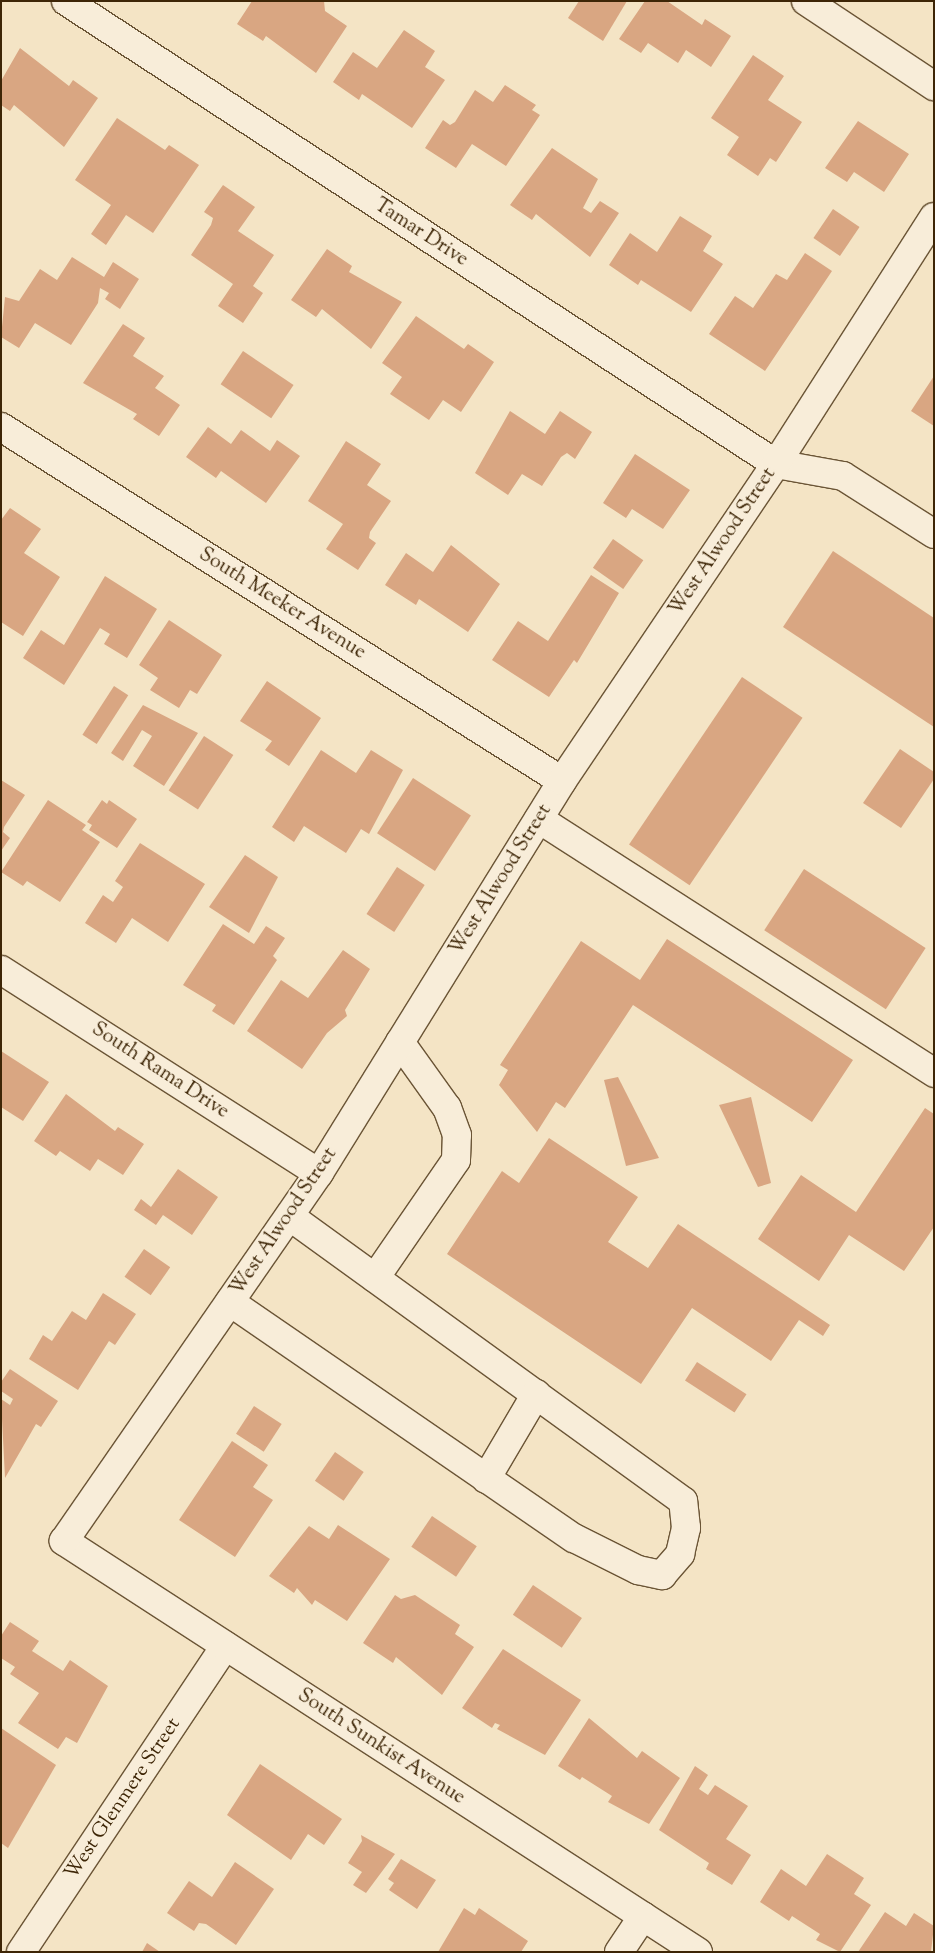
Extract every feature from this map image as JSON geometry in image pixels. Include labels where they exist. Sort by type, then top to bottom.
[{"type":"street","name":"Tamar Drive","points":[[66,1],[776,464]]},
{"type":"street","points":[[806,1],[934,86]]},
{"type":"street","name":"West Alwood Street","points":[[64,1541],[319,1173],[562,781],[776,464],[934,217]]},
{"type":"street","name":"South Meeker Avenue","points":[[1,427],[562,781]]},
{"type":"street","points":[[776,464],[844,476],[934,534]]},
{"type":"street","points":[[539,819],[934,1073]]},
{"type":"street","name":"South Rama Drive","points":[[1,970],[319,1173]]},
{"type":"street","points":[[375,1278],[456,1160],[457,1136],[447,1108],[400,1042]]},
{"type":"street","points":[[230,1302],[574,1538],[638,1570],[662,1574],[680,1554],[686,1528],[683,1501],[290,1216]]},
{"type":"street","points":[[486,1478],[536,1394]]},
{"type":"street","name":"South Sunkist Avenue","points":[[64,1541],[698,1952]]},
{"type":"street","name":"West Glenmere Street","points":[[20,1952],[225,1646]]},
{"type":"street","points":[[619,1952],[643,1916]]},
{"type":"building","points":[[252,1],[324,1],[325,11],[347,26],[316,73],[266,36],[263,41],[237,24]]},
{"type":"building","points":[[579,1],[627,1],[603,41],[568,18]]},
{"type":"building","points":[[645,1],[667,1],[702,25],[705,19],[731,36],[711,67],[686,50],[678,63],[648,43],[641,53],[619,39]]},
{"type":"building","points":[[404,30],[435,51],[425,67],[445,80],[412,128],[362,94],[359,100],[333,82],[353,52],[377,68]]},
{"type":"building","points":[[20,48],[69,86],[73,80],[98,98],[64,147],[14,105],[10,111],[1,105],[1,81]]},
{"type":"building","points":[[753,55],[784,76],[768,100],[802,122],[776,162],[770,158],[758,176],[727,155],[739,137],[711,118]]},
{"type":"building","points":[[505,85],[536,105],[532,110],[540,115],[506,166],[472,144],[456,168],[425,148],[443,120],[450,125],[455,122],[475,90],[493,102]]},
{"type":"building","points":[[117,118],[165,150],[169,145],[199,165],[153,233],[126,215],[106,245],[91,234],[111,205],[75,180]]},
{"type":"building","points":[[858,121],[909,154],[884,192],[854,172],[847,182],[825,168]]},
{"type":"building","points":[[552,148],[598,179],[583,208],[591,213],[600,201],[619,213],[590,257],[536,214],[532,220],[510,205]]},
{"type":"building","points":[[223,185],[255,207],[238,231],[274,255],[253,286],[263,293],[243,323],[218,306],[233,284],[191,255],[211,225],[213,218],[204,212]]},
{"type":"building","points":[[833,209],[860,227],[840,256],[813,238]]},
{"type":"building","points":[[680,216],[712,236],[703,251],[723,264],[691,312],[641,280],[638,285],[609,265],[630,233],[657,252]]},
{"type":"building","points":[[327,249],[352,266],[349,272],[402,302],[371,349],[322,309],[316,317],[291,300]]},
{"type":"building","points":[[805,253],[832,271],[765,371],[709,334],[735,296],[753,308],[776,274],[787,280]]},
{"type":"building","points":[[72,257],[104,277],[113,262],[139,279],[120,309],[105,299],[109,293],[100,288],[98,303],[71,345],[35,323],[19,348],[1,337],[5,297],[19,301],[40,269],[57,280]]},
{"type":"building","points":[[416,316],[464,349],[468,344],[494,362],[461,412],[443,400],[429,420],[390,394],[402,377],[382,363]]},
{"type":"building","points":[[123,324],[145,338],[133,356],[164,376],[155,388],[180,405],[159,436],[133,419],[137,414],[83,383]]},
{"type":"building","points":[[243,351],[294,385],[271,418],[221,384]]},
{"type":"building","points":[[934,376],[934,426],[911,411]]},
{"type":"building","points":[[510,411],[545,434],[560,411],[592,432],[575,459],[567,453],[561,457],[542,486],[522,474],[508,495],[475,473]]},
{"type":"building","points":[[208,427],[231,444],[241,430],[270,451],[277,440],[300,456],[266,503],[221,471],[216,478],[186,457]]},
{"type":"building","points":[[346,441],[381,464],[367,485],[391,501],[370,532],[369,538],[376,543],[358,570],[326,549],[343,524],[308,501]]},
{"type":"building","points":[[635,454],[690,490],[663,529],[632,509],[626,518],[603,503]]},
{"type":"building","points":[[10,508],[41,529],[24,553],[60,577],[23,636],[1,622],[1,520]]},
{"type":"building","points":[[613,539],[643,560],[623,589],[593,568]]},
{"type":"building","points":[[451,545],[500,584],[468,632],[419,599],[416,605],[385,585],[406,553],[433,572]]},
{"type":"building","points":[[833,551],[934,618],[934,727],[783,627]]},
{"type":"building","points":[[591,575],[619,593],[577,663],[574,660],[549,697],[492,660],[518,621],[548,641]]},
{"type":"building","points":[[105,576],[157,609],[127,658],[104,644],[110,634],[100,628],[64,685],[23,658],[41,630],[64,645]]},
{"type":"building","points":[[169,620],[222,655],[197,694],[190,690],[179,708],[150,690],[158,678],[139,665]]},
{"type":"building","points":[[742,677],[803,718],[690,885],[629,844]]},
{"type":"building","points":[[267,681],[321,718],[289,766],[265,750],[272,741],[240,721]]},
{"type":"building","points":[[114,686],[128,695],[97,744],[82,735]]},
{"type":"building","points":[[143,705],[198,733],[164,786],[133,766],[152,736],[142,730],[123,761],[111,753]]},
{"type":"building","points":[[204,736],[233,755],[198,810],[169,791]]},
{"type":"building","points":[[900,749],[934,772],[934,779],[901,828],[863,803]]},
{"type":"building","points":[[321,750],[356,773],[371,750],[403,770],[369,834],[361,829],[346,853],[304,826],[294,842],[272,827]]},
{"type":"building","points":[[413,778],[471,816],[435,871],[377,833]]},
{"type":"building","points":[[1,780],[25,795],[4,827],[3,832],[10,838],[1,851]]},
{"type":"building","points":[[48,800],[86,825],[82,830],[100,842],[60,902],[27,881],[23,886],[1,872]]},
{"type":"building","points":[[102,800],[107,804],[109,800],[137,819],[117,848],[89,830],[92,825],[87,822]]},
{"type":"building","points":[[140,843],[205,884],[168,942],[132,918],[116,943],[85,923],[103,895],[113,902],[123,887],[115,881]]},
{"type":"building","points":[[245,855],[278,877],[249,933],[209,907]]},
{"type":"building","points":[[397,867],[425,885],[394,932],[367,914]]},
{"type":"building","points":[[804,869],[926,948],[886,1009],[764,930]]},
{"type":"building","points":[[223,924],[254,944],[266,926],[285,938],[273,956],[277,960],[234,1025],[212,1011],[216,1005],[183,985]]},
{"type":"building","points":[[667,939],[853,1060],[812,1122],[633,1005],[565,1108],[556,1102],[537,1132],[499,1085],[508,1070],[500,1065],[581,941],[640,980]]},
{"type":"building","points":[[343,950],[370,969],[345,1010],[347,1016],[327,1033],[302,1069],[247,1031],[281,980],[308,998]]},
{"type":"building","points":[[1,1051],[49,1082],[23,1121],[1,1107]]},
{"type":"building","points":[[618,1077],[659,1158],[626,1166],[604,1080]]},
{"type":"building","points":[[66,1094],[115,1131],[118,1127],[144,1144],[123,1175],[98,1159],[90,1171],[60,1151],[56,1156],[34,1141]]},
{"type":"building","points":[[751,1097],[771,1183],[758,1187],[719,1105]]},
{"type":"building","points":[[925,1108],[934,1114],[934,1227],[904,1271],[849,1235],[819,1281],[758,1239],[801,1175],[856,1212]]},
{"type":"building","points":[[549,1138],[638,1197],[608,1242],[648,1268],[678,1224],[830,1325],[823,1336],[799,1320],[771,1361],[692,1308],[641,1384],[447,1254],[502,1171],[519,1183]]},
{"type":"building","points":[[178,1169],[218,1197],[192,1235],[163,1215],[156,1225],[134,1210],[141,1199],[151,1207]]},
{"type":"building","points":[[144,1249],[170,1267],[151,1295],[124,1277]]},
{"type":"building","points":[[103,1293],[136,1314],[115,1345],[109,1341],[78,1390],[29,1359],[43,1335],[52,1341],[72,1311],[86,1320]]},
{"type":"building","points":[[697,1362],[746,1394],[734,1413],[685,1380]]},
{"type":"building","points":[[10,1369],[58,1401],[41,1427],[36,1424],[5,1478],[1,1399],[10,1405],[13,1399],[1,1391],[1,1382]]},
{"type":"building","points":[[254,1406],[282,1424],[264,1452],[236,1434]]},
{"type":"building","points":[[232,1441],[268,1465],[253,1487],[273,1500],[235,1557],[179,1520]]},
{"type":"building","points":[[335,1452],[364,1472],[344,1501],[315,1481]]},
{"type":"building","points":[[432,1516],[477,1546],[456,1577],[411,1547]]},
{"type":"building","points":[[338,1525],[390,1559],[347,1621],[315,1600],[312,1605],[297,1588],[294,1593],[269,1576],[309,1526],[329,1539]]},
{"type":"building","points":[[533,1585],[582,1618],[562,1648],[513,1615]]},
{"type":"building","points":[[395,1595],[401,1599],[415,1595],[460,1625],[455,1634],[474,1647],[442,1695],[396,1657],[393,1663],[363,1643]]},
{"type":"building","points":[[10,1622],[39,1641],[32,1651],[63,1671],[70,1660],[108,1686],[77,1743],[66,1737],[58,1749],[18,1723],[39,1693],[10,1674],[15,1667],[1,1658],[1,1636]]},
{"type":"building","points":[[503,1649],[581,1700],[545,1755],[497,1729],[500,1725],[495,1723],[492,1728],[462,1708]]},
{"type":"building","points":[[589,1718],[637,1758],[642,1751],[680,1778],[649,1824],[608,1802],[612,1796],[582,1777],[580,1780],[558,1766]]},
{"type":"building","points":[[1,1728],[56,1765],[8,1848],[1,1843]]},
{"type":"building","points":[[260,1764],[342,1819],[324,1845],[308,1834],[291,1860],[227,1815]]},
{"type":"building","points":[[695,1766],[708,1775],[699,1789],[708,1795],[715,1785],[748,1806],[726,1839],[751,1855],[732,1885],[706,1869],[709,1863],[659,1830]]},
{"type":"building","points":[[361,1835],[395,1854],[366,1893],[353,1885],[362,1872],[348,1863],[362,1841]]},
{"type":"building","points":[[827,1854],[864,1878],[854,1894],[871,1905],[840,1952],[816,1940],[820,1934],[792,1916],[789,1921],[760,1902],[781,1869],[806,1886]]},
{"type":"building","points":[[401,1859],[436,1880],[417,1909],[389,1890],[394,1883],[388,1879]]},
{"type":"building","points":[[235,1862],[274,1889],[236,1945],[206,1924],[199,1923],[194,1931],[167,1913],[189,1881],[212,1897]]},
{"type":"building","points":[[464,1908],[475,1915],[479,1908],[528,1941],[521,1952],[438,1952]]},
{"type":"building","points":[[885,1912],[906,1926],[914,1913],[934,1926],[931,1952],[858,1952]]},
{"type":"building","points":[[147,1943],[160,1952],[142,1952]]}]
